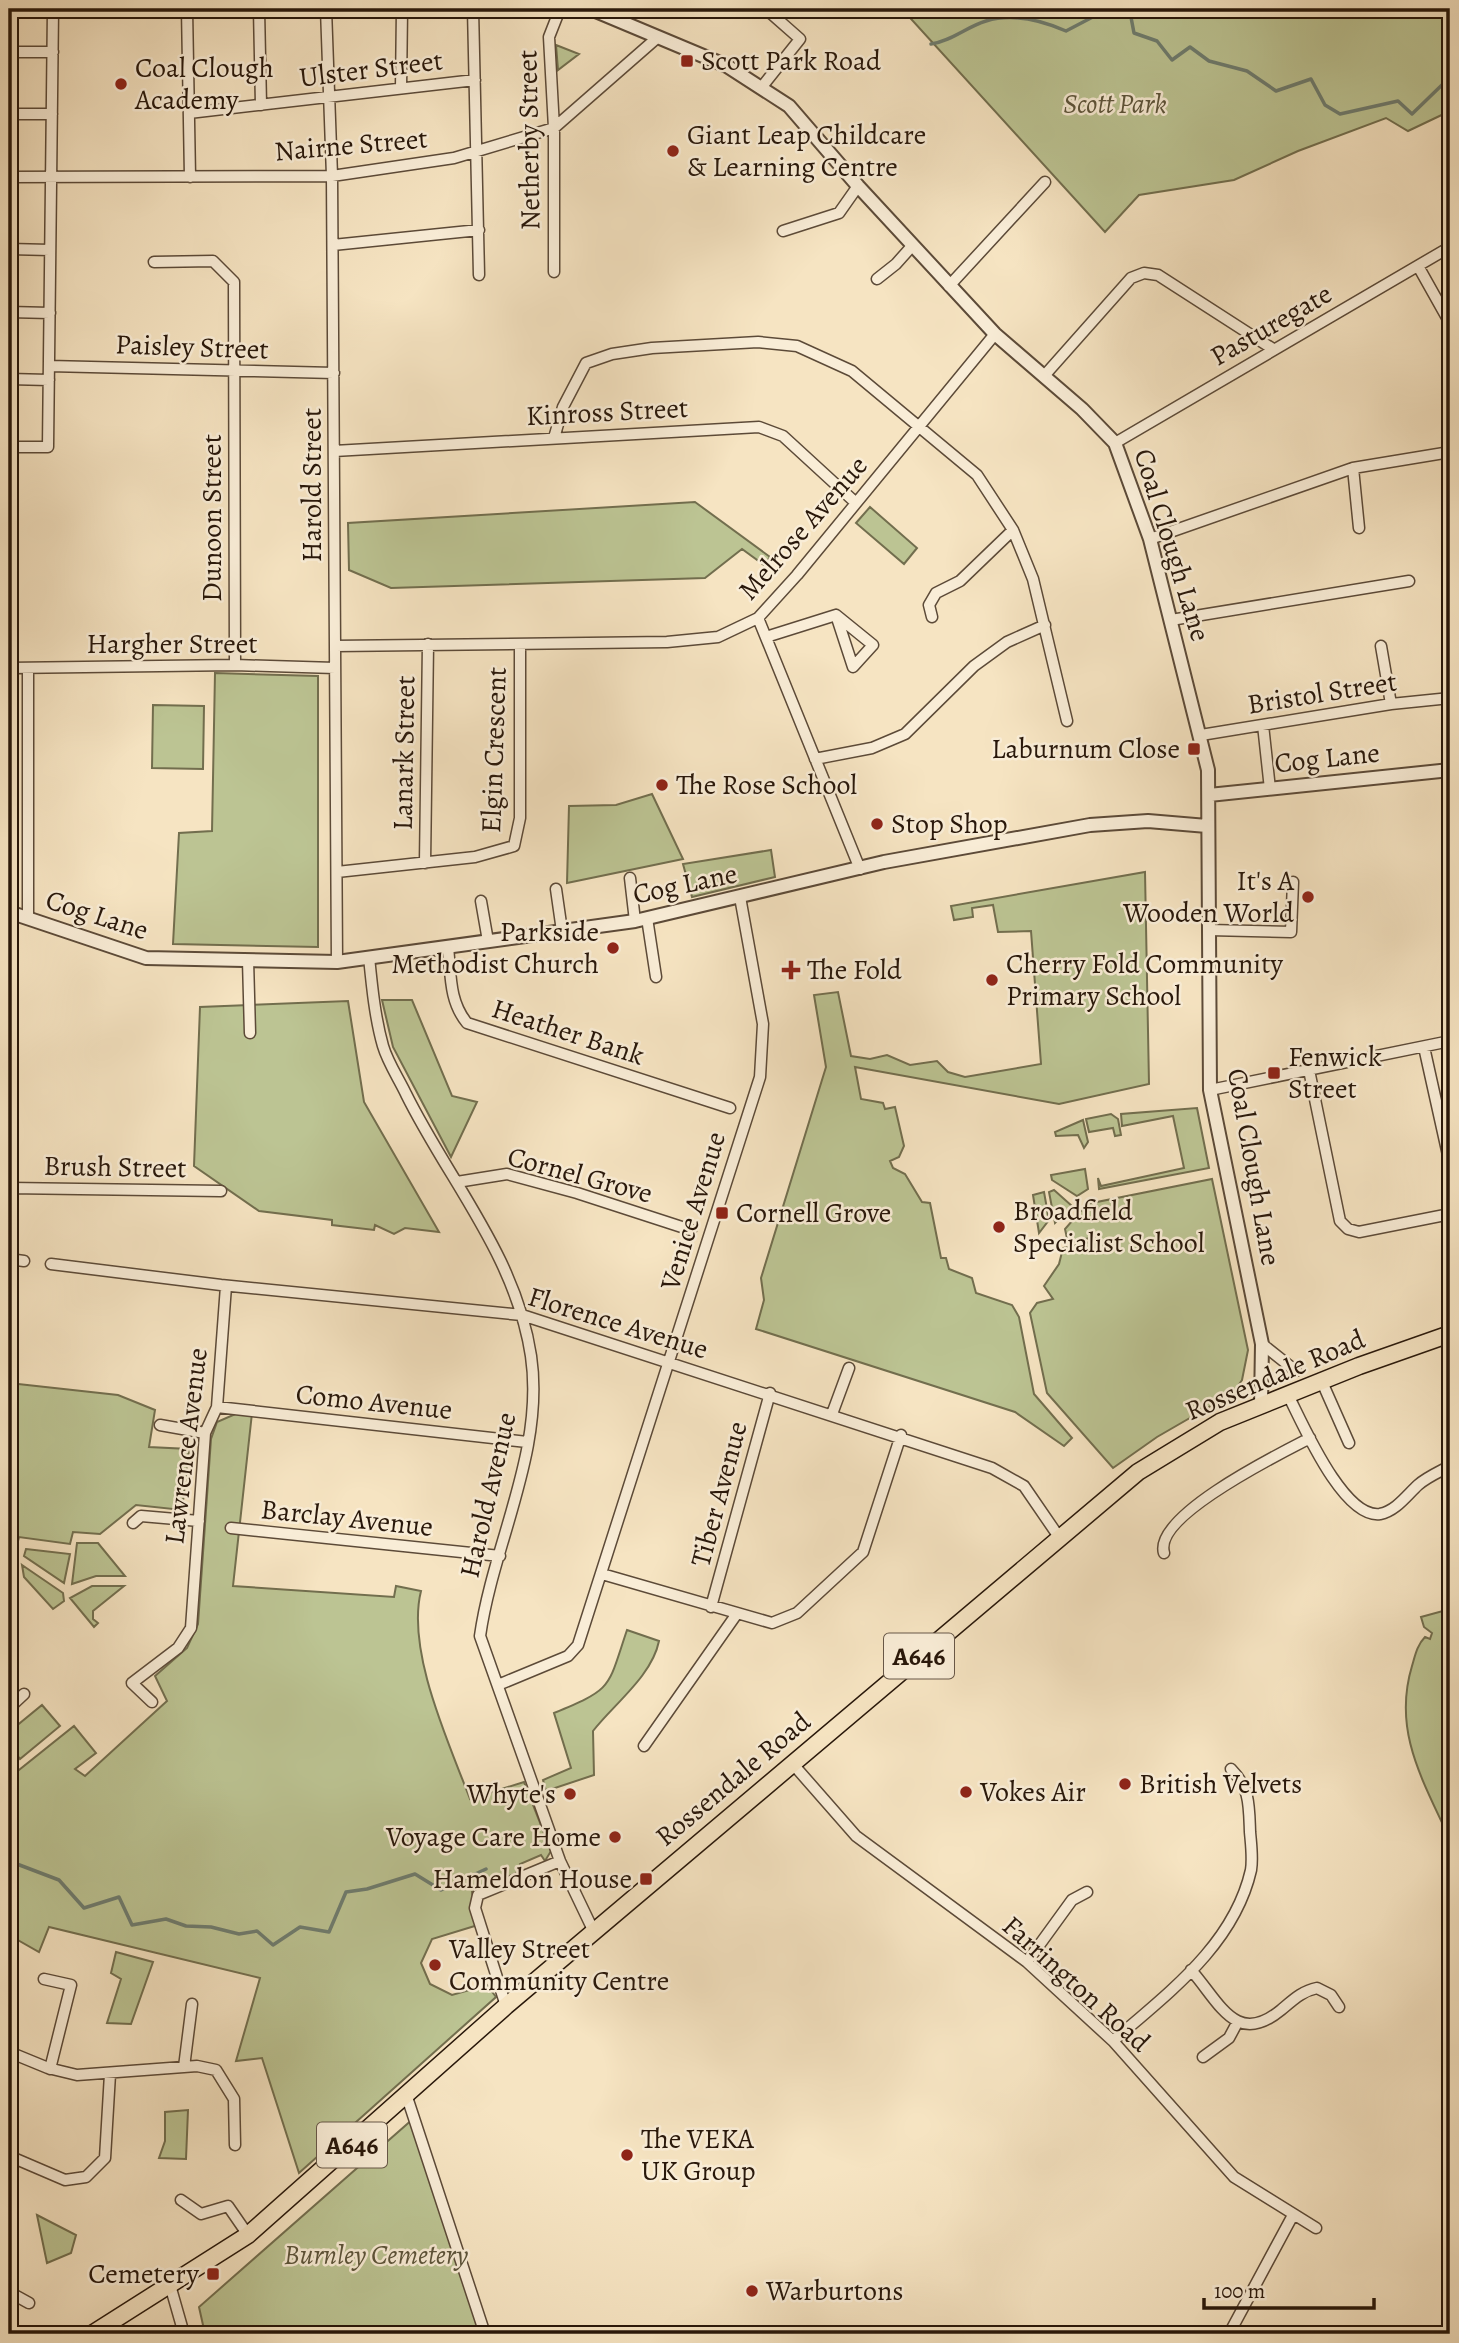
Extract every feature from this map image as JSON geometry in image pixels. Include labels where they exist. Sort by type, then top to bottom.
[{"type":"highway","name":"Rossendale Road","points":[[92,2334],[248,2235],[407,2097],[506,2006],[1059,1537],[1148,1465],[1220,1422],[1450,1334]]},
{"type":"street","points":[[9,447],[48,447],[53,9]]},
{"type":"street","points":[[187,9],[190,177]]},
{"type":"street","points":[[259,9],[261,104]]},
{"type":"street","name":"Harold Street","points":[[326,9],[333,245],[337,962]]},
{"type":"street","points":[[401,88],[402,9]]},
{"type":"street","points":[[472,9],[478,152],[479,275]]},
{"type":"street","name":"Netherby Street","points":[[554,272],[554,128],[549,37],[560,9]]},
{"type":"street","name":"Coal Clough Lane","points":[[590,9],[727,66],[789,106],[912,246],[995,334],[1115,443],[1150,539],[1208,770],[1210,1090],[1262,1344],[1261,1405]]},
{"type":"street","points":[[761,88],[800,39],[766,9]]},
{"type":"street","name":"Nairne Street","points":[[9,177],[332,176],[478,152],[554,128],[659,37]]},
{"type":"street","points":[[9,52],[53,52]]},
{"type":"street","name":"Ulster Street","points":[[189,113],[475,80]]},
{"type":"street","points":[[9,114],[52,114]]},
{"type":"street","points":[[949,286],[1045,182]]},
{"type":"street","points":[[783,231],[839,213],[858,186]]},
{"type":"street","points":[[333,245],[479,230]]},
{"type":"street","points":[[877,279],[896,264],[912,246]]},
{"type":"street","name":"Pasturegate","points":[[1115,443],[1450,247]]},
{"type":"street","points":[[9,248],[50,250]]},
{"type":"street","name":"Dunoon Street","points":[[154,262],[213,261],[234,282],[235,665]]},
{"type":"street","points":[[1418,266],[1450,323]]},
{"type":"street","points":[[1044,376],[1131,278],[1144,274],[1157,275],[1273,349]]},
{"type":"street","points":[[9,312],[50,313]]},
{"type":"street","name":"Melrose Avenue","points":[[335,646],[667,642],[718,637],[758,618],[995,334]]},
{"type":"street","points":[[554,438],[563,407],[586,363],[612,354],[652,348],[758,342],[797,346],[852,371],[977,475],[1013,530],[1033,579],[1067,721]]},
{"type":"street","name":"Paisley Street","points":[[49,366],[334,373]]},
{"type":"street","points":[[9,379],[49,380]]},
{"type":"street","name":"Kinross Street","points":[[334,451],[759,427],[783,436],[856,503]]},
{"type":"street","points":[[1150,539],[1353,468],[1450,452]]},
{"type":"street","points":[[1353,468],[1359,528]]},
{"type":"street","points":[[932,617],[929,605],[936,593],[960,581],[1013,530]]},
{"type":"street","points":[[1171,620],[1409,581]]},
{"type":"street","points":[[766,637],[836,615]]},
{"type":"street","points":[[836,615],[873,645],[853,667],[840,628],[836,615]]},
{"type":"street","points":[[758,618],[860,869]]},
{"type":"street","points":[[815,759],[872,748],[905,734],[974,666],[1007,642],[1045,625]]},
{"type":"street","name":"Lanark Street","points":[[425,863],[428,644]]},
{"type":"street","name":"Elgin Crescent","points":[[337,872],[475,858],[514,846],[520,818],[520,644]]},
{"type":"street","points":[[1381,646],[1391,704]]},
{"type":"street","name":"Hargher Street","points":[[9,668],[235,665],[335,668]]},
{"type":"street","points":[[27,919],[28,668]]},
{"type":"street","name":"Bristol Street","points":[[1201,735],[1391,704],[1450,698]]},
{"type":"street","points":[[1263,724],[1270,789]]},
{"type":"street","name":"Cog Lane","points":[[1209,795],[1450,770]]},
{"type":"street","name":"Cog Lane","points":[[9,912],[146,958],[337,962],[641,920],[884,862],[1090,825],[1148,821],[1207,826]]},
{"type":"street","points":[[630,878],[656,977]]},
{"type":"street","points":[[1209,930],[1291,932],[1293,882]]},
{"type":"street","points":[[556,889],[562,931]]},
{"type":"street","name":"Venice Avenue","points":[[498,1685],[568,1656],[578,1645],[760,1077],[763,1024],[740,897]]},
{"type":"street","points":[[481,901],[488,942]]},
{"type":"street","name":"Heather Bank","points":[[449,947],[452,995],[457,1010],[467,1023],[730,1108]]},
{"type":"street","name":"Harold Avenue","points":[[369,957],[384,1048],[422,1127],[499,1253],[522,1315],[531,1358],[532,1407],[527,1442],[500,1556],[484,1607],[480,1636],[560,1861],[594,1932]]},
{"type":"street","points":[[248,960],[250,1033]]},
{"type":"street","points":[[1210,1090],[1450,1041]]},
{"type":"street","points":[[1423,1047],[1450,1164]]},
{"type":"street","points":[[1309,1070],[1340,1221],[1348,1229],[1359,1232],[1450,1214]]},
{"type":"street","name":"Cornel Grove","points":[[457,1182],[506,1174],[577,1192],[691,1230]]},
{"type":"street","points":[[9,1247],[10,1188]]},
{"type":"street","name":"Brush Street","points":[[10,1188],[221,1191]]},
{"type":"street","points":[[9,1259],[24,1261]]},
{"type":"street","name":"Florence Avenue","points":[[51,1264],[226,1286],[522,1315],[901,1435],[992,1468],[1024,1486],[1059,1537]]},
{"type":"street","name":"Lawrence Avenue","points":[[152,1702],[132,1683],[178,1648],[191,1628],[205,1433],[217,1407],[226,1286]]},
{"type":"street","points":[[1262,1344],[1296,1371]]},
{"type":"street","points":[[832,1414],[849,1368]]},
{"type":"street","points":[[1322,1382],[1349,1443]]},
{"type":"street","name":"Tiber Avenue","points":[[711,1607],[770,1393]]},
{"type":"street","points":[[1289,1395],[1310,1438],[1343,1493],[1366,1512],[1381,1514],[1406,1500],[1430,1477],[1450,1466]]},
{"type":"street","name":"Como Avenue","points":[[217,1407],[527,1442]]},
{"type":"street","points":[[160,1425],[205,1433]]},
{"type":"street","points":[[602,1574],[736,1615],[772,1623],[797,1613],[863,1552],[901,1435]]},
{"type":"street","points":[[1164,1553],[1162,1546],[1166,1533],[1183,1517],[1231,1481],[1310,1438]]},
{"type":"street","points":[[133,1523],[141,1516],[199,1521]]},
{"type":"street","name":"Barclay Avenue","points":[[231,1528],[500,1556]]},
{"type":"street","points":[[644,1746],[736,1615]]},
{"type":"street","points":[[9,1708],[24,1695]]},
{"type":"street","name":"Farrington Road","points":[[792,1763],[856,1836],[1027,1962],[1112,2041],[1234,2177],[1316,2228]]},
{"type":"street","points":[[1112,2041],[1191,1970],[1235,1918],[1252,1867],[1250,1811],[1244,1783],[1231,1769]]},
{"type":"street","points":[[506,2006],[475,1908],[478,1895],[560,1861]]},
{"type":"street","points":[[1027,1962],[1072,1900],[1087,1892]]},
{"type":"street","points":[[1191,1970],[1237,2023],[1253,2026],[1265,2023],[1305,1991],[1317,1988],[1331,1995],[1339,2007]]},
{"type":"street","points":[[44,1979],[71,1985],[50,2069]]},
{"type":"street","points":[[184,2067],[192,2004]]},
{"type":"street","points":[[1203,2057],[1229,2038],[1237,2023]]},
{"type":"street","points":[[9,2052],[50,2069],[77,2075],[197,2066],[216,2070],[234,2099],[235,2145]]},
{"type":"street","points":[[9,2156],[65,2180],[86,2177],[105,2158],[110,2074]]},
{"type":"street","points":[[407,2097],[485,2334]]},
{"type":"street","points":[[181,2200],[201,2214],[229,2206],[248,2235]]},
{"type":"street","points":[[1228,2334],[1293,2215]]},
{"type":"street","points":[[170,2285],[184,2334]]},
{"type":"street","points":[[9,2292],[29,2303]]},
{"type":"green space","name":"Scott Park","points":[[902,9],[1450,9],[1450,111],[1408,131],[1386,118],[1298,151],[1234,180],[1139,195],[1105,232]]},
{"type":"green space","points":[[556,45],[579,54],[558,70]]},
{"type":"green space","points":[[695,502],[770,557],[764,565],[742,549],[705,578],[391,588],[349,570],[348,523]]},
{"type":"green space","points":[[870,507],[917,548],[904,564],[856,523]]},
{"type":"green space","points":[[215,673],[318,676],[318,947],[173,944],[179,833],[212,831]]},
{"type":"green space","points":[[153,705],[204,706],[203,769],[152,768]]},
{"type":"green space","points":[[652,794],[683,859],[567,883],[569,806],[616,805]]},
{"type":"green space","points":[[771,850],[775,877],[692,897],[683,864]]},
{"type":"green space","points":[[1145,872],[1149,1084],[1059,1104],[855,1067],[861,1099],[883,1103],[885,1109],[895,1107],[904,1146],[899,1157],[890,1161],[893,1168],[905,1174],[922,1202],[930,1203],[941,1258],[946,1258],[949,1269],[972,1278],[976,1293],[1012,1305],[1019,1317],[1034,1394],[1072,1438],[1064,1446],[1015,1412],[756,1329],[764,1300],[761,1278],[826,1067],[814,995],[838,992],[851,1056],[870,1059],[887,1055],[910,1065],[937,1061],[948,1072],[965,1077],[1041,1064],[1031,931],[998,932],[993,905],[972,908],[973,917],[954,920],[951,906]]},
{"type":"green space","points":[[382,1000],[412,1000],[452,1096],[477,1102],[451,1157],[393,1047]]},
{"type":"green space","points":[[348,1001],[364,1102],[439,1232],[405,1228],[394,1234],[375,1225],[374,1230],[332,1225],[332,1220],[259,1211],[194,1166],[200,1007]]},
{"type":"green space","points":[[1197,1108],[1209,1168],[1099,1189],[1098,1178],[1101,1186],[1184,1168],[1173,1116],[1122,1126],[1121,1114]]},
{"type":"green space","points":[[1111,1114],[1118,1119],[1121,1135],[1115,1136],[1113,1128],[1089,1132],[1086,1119]]},
{"type":"green space","points":[[1083,1120],[1088,1142],[1084,1148],[1078,1135],[1056,1136],[1055,1132]]},
{"type":"green space","points":[[1085,1169],[1088,1189],[1077,1196],[1052,1180],[1051,1175]]},
{"type":"green space","points":[[1212,1179],[1248,1350],[1242,1380],[1233,1393],[1157,1437],[1113,1468],[1047,1393],[1030,1313],[1037,1303],[1053,1299],[1044,1286],[1059,1264],[1063,1248],[1095,1241],[1094,1237],[1068,1243],[1065,1229],[1087,1204]]},
{"type":"green space","points":[[1054,1190],[1072,1206],[1055,1223],[1049,1192]]},
{"type":"green space","points":[[1044,1192],[1049,1220],[1039,1233],[1033,1195]]},
{"type":"green space","points":[[9,1383],[118,1395],[155,1410],[149,1447],[189,1449],[182,1510],[136,1505],[100,1534],[73,1532],[70,1544],[19,1537],[15,1553],[9,1552]]},
{"type":"green space","points":[[240,1412],[252,1413],[233,1586],[394,1597],[396,1586],[421,1591],[419,1641],[424,1668],[441,1724],[470,1799],[524,1782],[551,1851],[545,1861],[541,1855],[520,1864],[522,1873],[472,1892],[478,1925],[432,1939],[421,1963],[430,1984],[452,1995],[487,1985],[496,1997],[299,2173],[262,2058],[236,2061],[260,1978],[49,1927],[39,1952],[9,1935],[9,1778],[74,1726],[96,1753],[75,1769],[85,1776],[167,1701],[155,1676],[187,1648],[198,1624],[211,1439],[217,1422]]},
{"type":"green space","points":[[77,1543],[98,1543],[125,1576],[96,1576],[72,1584]]},
{"type":"green space","points":[[26,1549],[70,1554],[64,1583],[24,1556]]},
{"type":"green space","points":[[22,1565],[63,1593],[64,1601],[53,1609],[24,1577]]},
{"type":"green space","points":[[92,1586],[124,1586],[93,1611],[93,1619],[98,1623],[94,1627],[70,1598]]},
{"type":"green space","points":[[1450,1609],[1450,1840],[1421,1777],[1408,1735],[1406,1713],[1407,1690],[1415,1655],[1422,1640],[1425,1637],[1430,1639],[1432,1633],[1424,1627],[1421,1617]]},
{"type":"green space","points":[[627,1630],[659,1641],[649,1666],[593,1731],[594,1775],[546,1791],[543,1780],[571,1768],[554,1713],[588,1698],[605,1684],[616,1664]]},
{"type":"green space","points":[[42,1705],[60,1726],[20,1759],[9,1744],[9,1732]]},
{"type":"green space","points":[[116,1952],[153,1962],[131,2024],[107,2023],[121,1979],[111,1973]]},
{"type":"green space","points":[[188,2110],[186,2159],[159,2158],[165,2141],[165,2112]]},
{"type":"green space","name":"Burnley Cemetery","points":[[414,2118],[486,2334],[205,2334],[199,2307]]},
{"type":"green space","points":[[37,2215],[76,2235],[71,2253],[47,2263]]},
{"type":"waterway","points":[[931,44],[986,21],[1006,18],[1037,21],[1066,31],[1108,9],[1130,12],[1134,33],[1157,41],[1172,60],[1190,47],[1209,61],[1247,71],[1276,91],[1311,79],[1325,105],[1340,114],[1398,101],[1412,114],[1444,83],[1450,81]]},
{"type":"waterway","points":[[9,1861],[59,1880],[84,1908],[119,1897],[132,1925],[166,1919],[186,1926],[211,1927],[239,1934],[257,1931],[273,1945],[300,1927],[329,1932],[346,1892],[367,1889],[415,1874],[441,1890],[486,1869]]},
{"type":"place","name":"Scott Park Road","points":[[687,61]]},
{"type":"place","name":"Coal Clough Academy","points":[[121,84]]},
{"type":"place","name":"Giant Leap Childcare & Learning Centre","points":[[673,151]]},
{"type":"place","name":"Laburnum Close","points":[[1194,749]]},
{"type":"place","name":"The Rose School","points":[[662,785]]},
{"type":"place","name":"Stop Shop","points":[[877,824]]},
{"type":"place","name":"It's A Wooden World","points":[[1308,897]]},
{"type":"place","name":"Parkside Methodist Church","points":[[613,948]]},
{"type":"place","name":"The Fold","points":[[791,970]]},
{"type":"place","name":"Cherry Fold Community Primary School","points":[[992,980]]},
{"type":"place","name":"Fenwick Street","points":[[1274,1073]]},
{"type":"place","name":"Cornell Grove","points":[[722,1213]]},
{"type":"place","name":"Broadfield Specialist School","points":[[999,1227]]},
{"type":"place","name":"British Velvets","points":[[1125,1784]]},
{"type":"place","name":"Vokes Air","points":[[966,1792]]},
{"type":"place","name":"Whyte's","points":[[570,1794]]},
{"type":"place","name":"Voyage Care Home","points":[[615,1837]]},
{"type":"place","name":"Hameldon House","points":[[646,1879]]},
{"type":"place","name":"Valley Street Community Centre","points":[[435,1965]]},
{"type":"place","name":"The VEKA UK Group","points":[[627,2155]]},
{"type":"place","name":"Cemetery","points":[[213,2274]]},
{"type":"place","name":"Warburtons","points":[[752,2291]]}]
